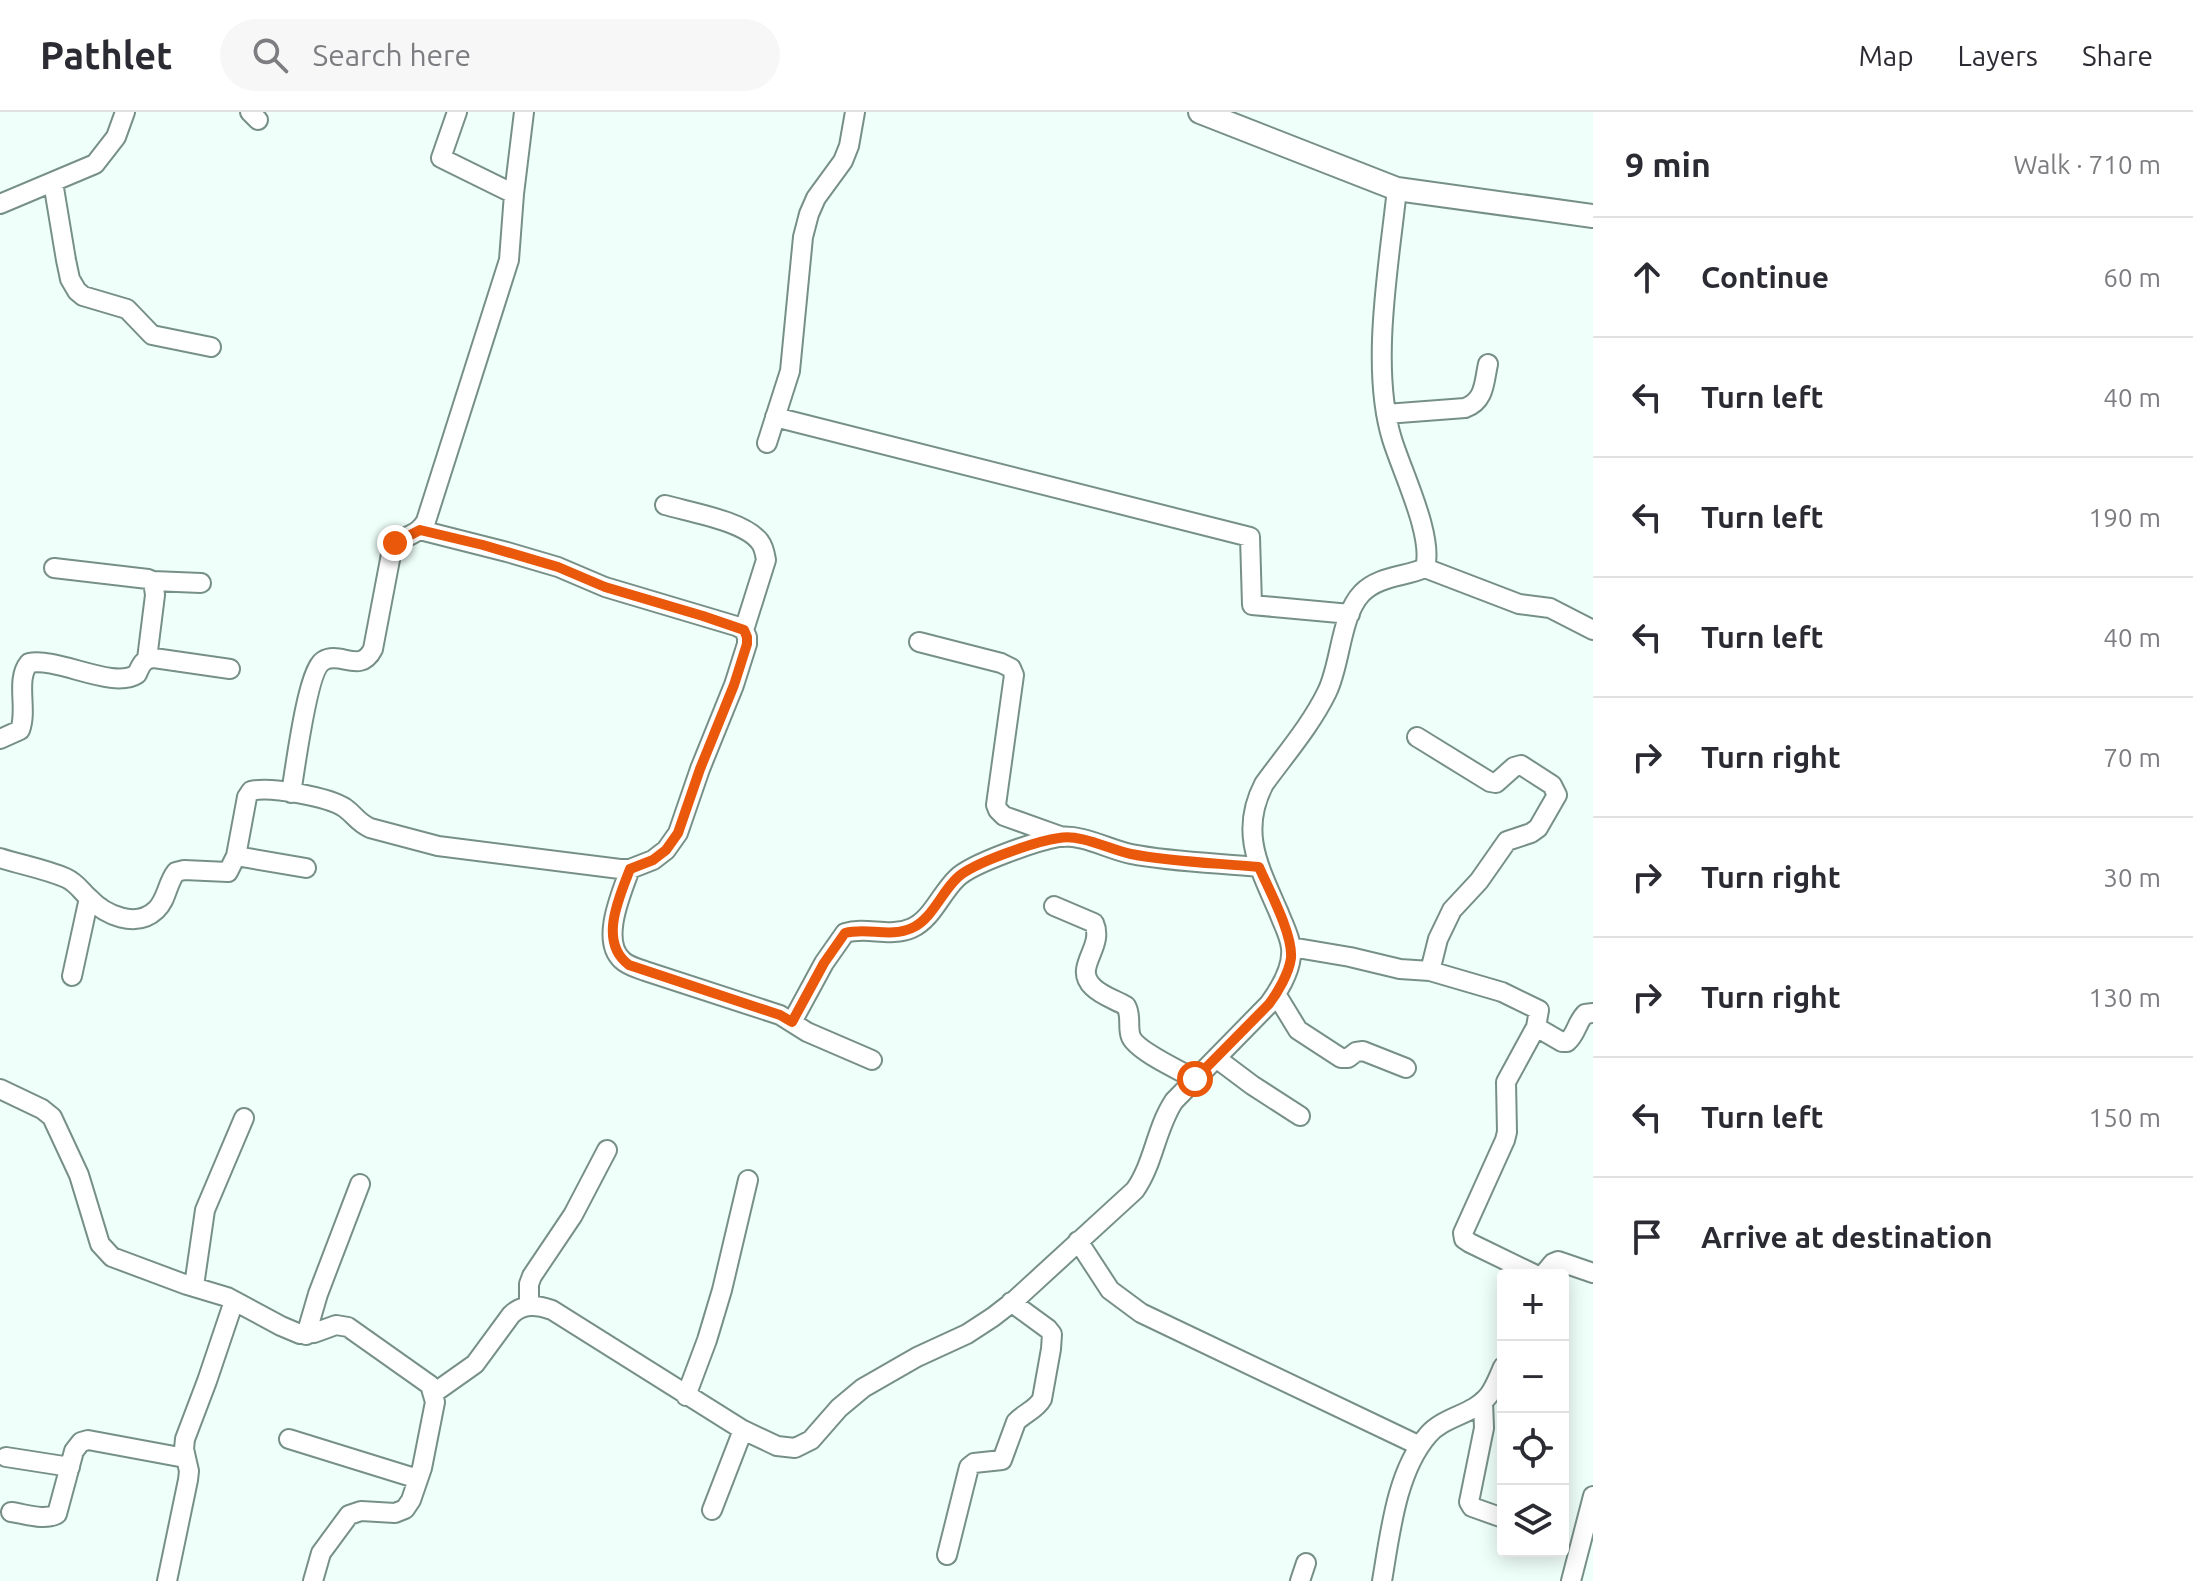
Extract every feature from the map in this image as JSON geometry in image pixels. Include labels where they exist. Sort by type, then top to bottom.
[{"type":"street","points":[[0,204],[95,164],[116,137],[125,112]]},
{"type":"street","points":[[457,112],[441,158],[514,194]]},
{"type":"street","points":[[291,793],[303,721],[316,670],[325,660],[332,658],[355,661],[370,656],[392,549],[395,543],[420,530],[426,521],[509,260],[524,112]]},
{"type":"street","points":[[767,443],[793,355],[803,237],[809,214],[816,198],[843,161],[855,112]]},
{"type":"street","points":[[1200,112],[1397,189],[1593,216]]},
{"type":"street","points":[[53,182],[70,279],[77,291],[83,296],[127,309],[152,335],[211,347]]},
{"type":"street","points":[[1397,189],[1384,318],[1383,392],[1391,437],[1423,530],[1427,554],[1425,568]]},
{"type":"street","points":[[1386,414],[1474,405],[1481,396],[1488,364]]},
{"type":"street","points":[[775,417],[1250,537],[1252,605],[1350,614]]},
{"type":"street","points":[[0,858],[68,878],[107,912],[135,920],[154,912],[165,897],[176,872],[228,872],[236,856],[247,797],[251,791],[267,789],[307,795],[343,806],[359,823],[370,828],[438,846],[630,869],[653,860],[666,850],[678,833],[734,685],[747,644],[744,630],[766,560],[759,540],[748,531],[665,505]]},
{"type":"street","points":[[420,530],[558,567],[605,587],[744,630]]},
{"type":"street","points":[[54,568],[153,581],[201,583]]},
{"type":"street","points":[[434,1393],[475,1364],[517,1309],[540,1306],[552,1310],[743,1430],[788,1449],[805,1445],[851,1395],[917,1357],[967,1334],[1011,1302],[1135,1190],[1149,1165],[1168,1110],[1276,994],[1291,962],[1291,947],[1259,867],[1252,819],[1264,784],[1326,695],[1334,678],[1350,614],[1363,593],[1375,584],[1425,568],[1519,604],[1550,608],[1593,630]]},
{"type":"street","points":[[147,659],[155,595],[153,581]]},
{"type":"street","points":[[919,642],[977,655],[1011,668],[1014,687],[996,795],[998,810],[1004,816],[1063,837],[1145,856],[1259,867]]},
{"type":"street","points":[[0,739],[20,730],[23,672],[29,663],[45,662],[126,678],[137,674],[147,659],[154,658],[230,669]]},
{"type":"street","points":[[1417,737],[1490,782],[1496,783],[1514,767],[1521,765],[1552,785],[1557,795],[1538,828],[1507,841],[1479,881],[1452,910],[1438,939],[1430,971]]},
{"type":"street","points":[[792,1022],[824,963],[845,933],[890,933],[914,927],[956,878],[970,867],[1063,837]]},
{"type":"street","points":[[236,856],[306,868]]},
{"type":"street","points":[[630,869],[614,916],[614,945],[620,958],[629,965],[780,1015],[815,1036],[872,1060]]},
{"type":"street","points":[[72,976],[89,898]]},
{"type":"street","points":[[1054,906],[1094,923],[1097,940],[1085,975],[1096,990],[1126,1006],[1130,1014],[1131,1038],[1162,1062],[1195,1079]]},
{"type":"street","points":[[1291,947],[1400,969],[1430,971],[1502,992],[1535,1008],[1540,1014],[1506,1082],[1505,1140],[1463,1233],[1464,1239],[1470,1243],[1524,1269]]},
{"type":"street","points":[[1276,994],[1298,1030],[1341,1058],[1363,1051],[1406,1068]]},
{"type":"street","points":[[1536,1027],[1567,1042],[1582,1017],[1593,1013]]},
{"type":"street","points":[[1216,1058],[1300,1116]]},
{"type":"street","points":[[0,1089],[52,1117],[79,1175],[100,1244],[112,1257],[217,1293],[281,1326],[306,1335],[336,1325],[348,1327],[430,1385],[435,1402],[411,1500],[405,1509],[395,1513],[361,1511],[349,1515],[321,1553],[313,1581]]},
{"type":"street","points":[[194,1286],[205,1210],[244,1118]]},
{"type":"street","points":[[529,1306],[532,1276],[573,1215],[607,1150]]},
{"type":"street","points":[[686,1396],[722,1290],[748,1180]]},
{"type":"street","points":[[306,1335],[318,1294],[360,1184]]},
{"type":"street","points":[[1078,1241],[1110,1290],[1141,1313],[1420,1446]]},
{"type":"street","points":[[1548,1269],[1558,1261],[1593,1273]]},
{"type":"street","points":[[167,1581],[188,1480],[185,1439],[234,1301]]},
{"type":"street","points":[[947,1555],[969,1467],[974,1463],[1002,1460],[1016,1422],[1042,1399],[1052,1334],[1011,1302]]},
{"type":"street","points":[[1382,1581],[1394,1514],[1407,1470],[1420,1446],[1442,1421],[1477,1406],[1489,1396],[1497,1379]]},
{"type":"street","points":[[1483,1401],[1484,1428],[1469,1502],[1472,1507],[1497,1516]]},
{"type":"street","points":[[712,1510],[743,1430]]},
{"type":"street","points":[[289,1439],[418,1479]]},
{"type":"street","points":[[11,1512],[44,1517],[57,1514],[77,1445],[88,1440],[185,1458]]},
{"type":"street","points":[[6,1457],[70,1467]]},
{"type":"street","points":[[1571,1581],[1572,1540],[1593,1496]]},
{"type":"route","points":[[395,543],[420,530],[483,545],[744,630],[747,644],[684,820],[666,850],[653,860],[630,869],[616,908],[614,945],[620,958],[629,965],[780,1015],[792,1022],[824,963],[845,933],[890,933],[914,927],[956,878],[986,860],[1063,837],[1145,856],[1259,867],[1287,933],[1291,962],[1269,1004],[1195,1079]]}]
